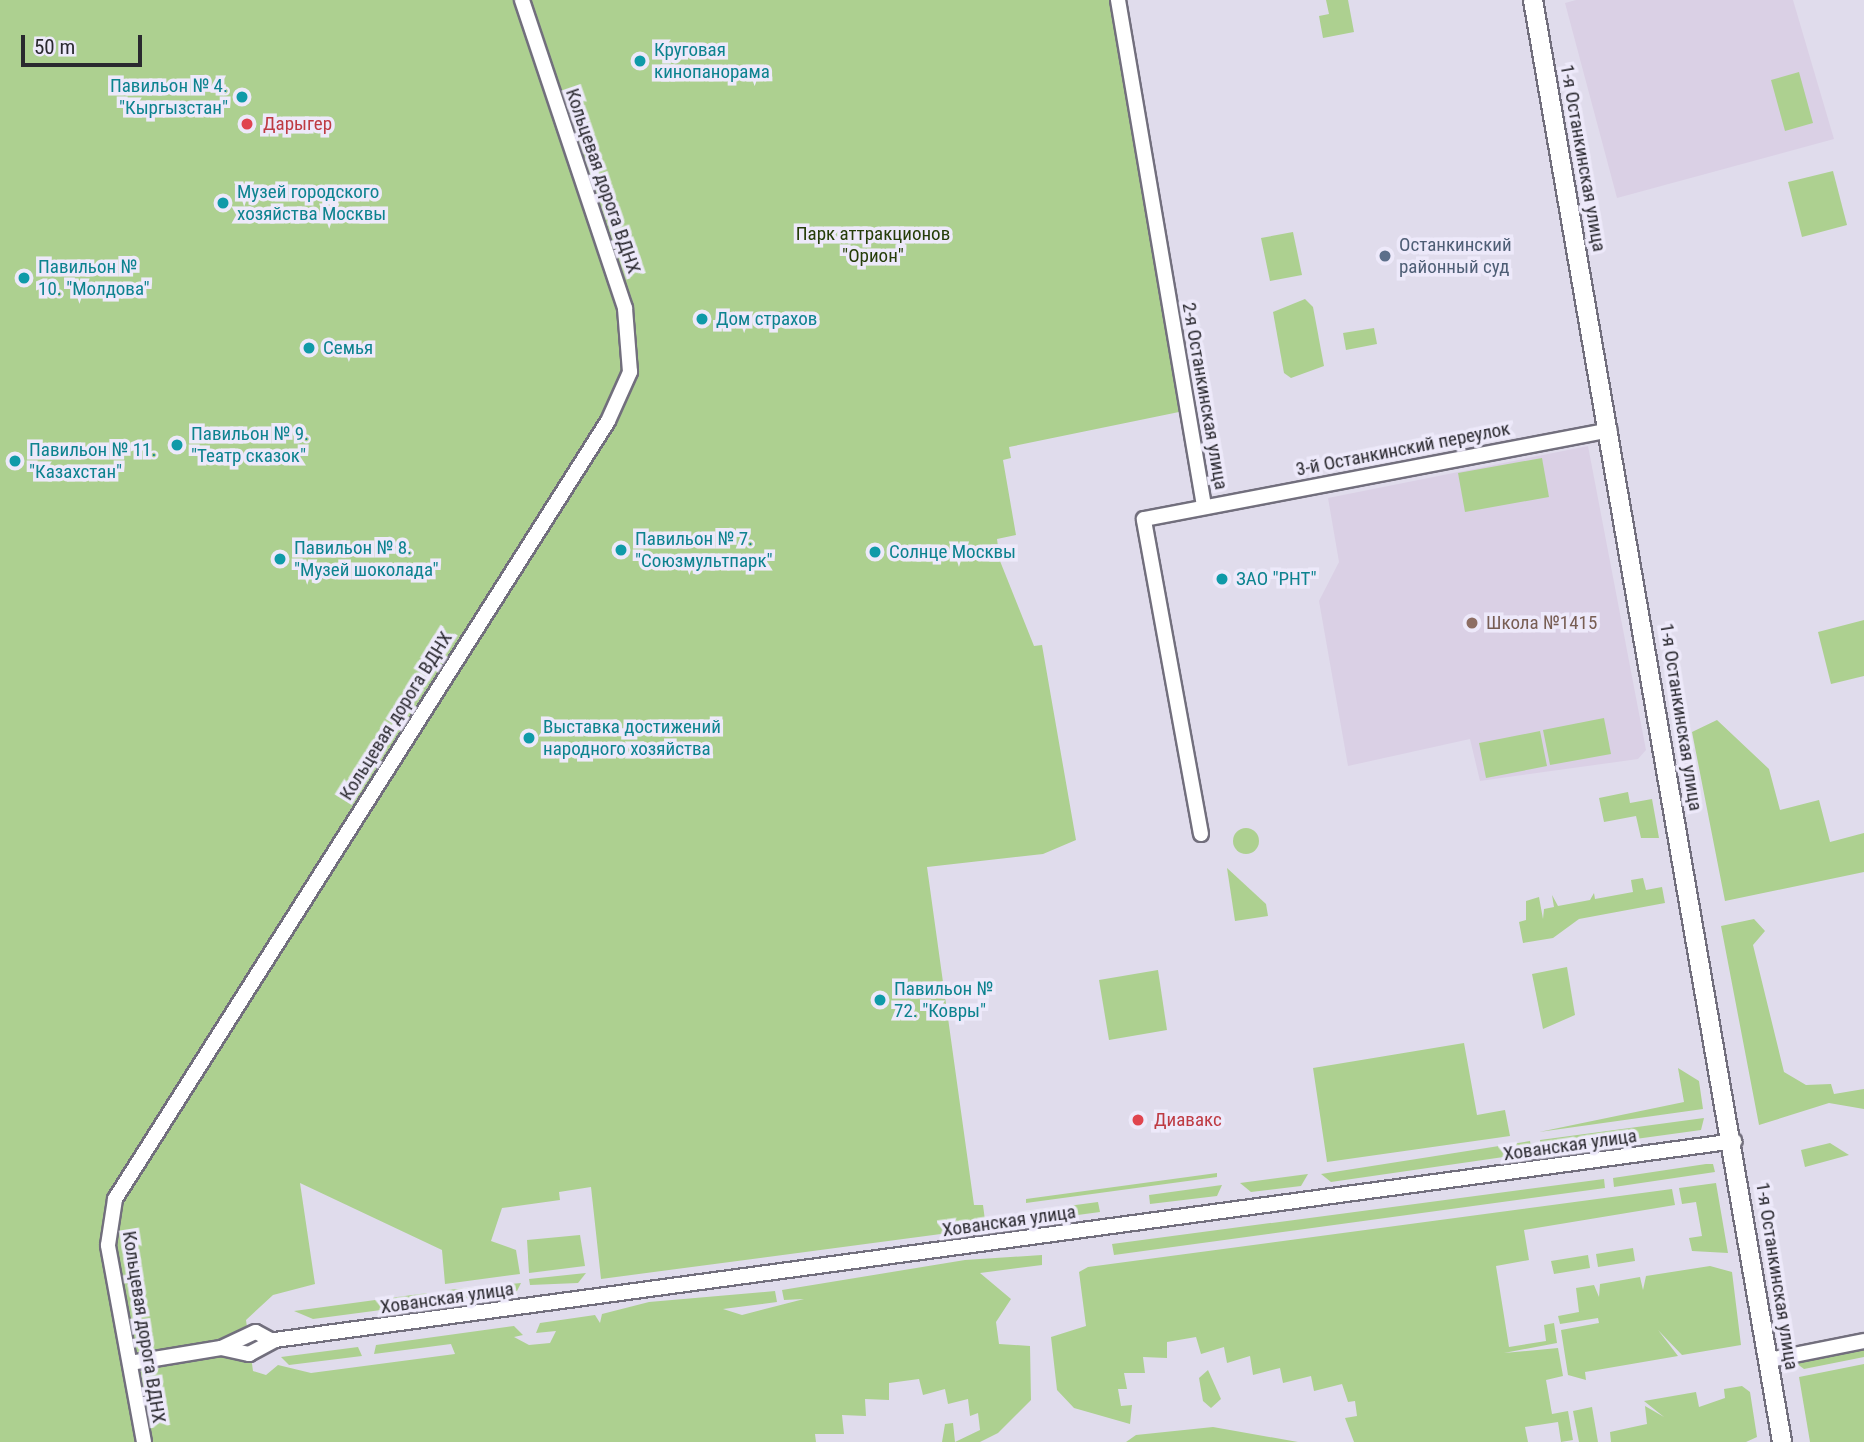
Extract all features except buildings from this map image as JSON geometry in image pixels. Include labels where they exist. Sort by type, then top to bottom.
[{"type":"street","name":"Кольцевая дорога ВДНХ","points":[[144,1442],[107,1231],[119,1190],[608,421],[630,372],[625,308],[522,0]]},
{"type":"street","name":"2-я Останкинская улица","points":[[1118,0],[1204,506],[1144,519],[1201,834]]},
{"type":"street","name":"1-я Останкинская улица","points":[[1533,0],[1735,1141],[1782,1442]]},
{"type":"street","name":"3-й Останкинский переулок","points":[[1204,506],[1610,430]]},
{"type":"street","name":"Хованская улица","points":[[130,1363],[220,1348],[256,1332],[272,1341],[1735,1141]]},
{"type":"street","points":[[1769,1360],[1864,1341]]},
{"type":"shaded area","points":[[1576,0],[1793,0],[1834,139],[1617,198],[1565,3]]},
{"type":"shaded area","name":"Школа №1415","points":[[1588,446],[1646,750],[1638,759],[1480,781],[1470,739],[1348,766],[1319,601],[1339,562],[1328,498]]},
{"type":"green space","name":"Выставка достижений народного хозяйства","points":[[0,0],[1110,0],[1179,412],[1009,447],[1011,458],[1003,460],[1016,535],[997,539],[1000,561],[1034,646],[1042,645],[1076,840],[1043,854],[927,867],[974,1205],[983,1205],[986,1228],[601,1279],[591,1187],[559,1192],[560,1200],[502,1208],[491,1241],[516,1250],[520,1274],[445,1284],[442,1250],[300,1183],[315,1284],[273,1295],[246,1320],[253,1371],[266,1375],[278,1365],[311,1373],[455,1354],[451,1344],[374,1354],[376,1345],[514,1326],[523,1335],[514,1337],[529,1345],[550,1343],[556,1331],[536,1333],[540,1323],[595,1315],[600,1323],[602,1314],[649,1302],[775,1291],[777,1302],[723,1309],[742,1315],[804,1299],[784,1300],[782,1290],[965,1260],[1042,1255],[1042,1265],[980,1273],[1011,1299],[996,1322],[999,1344],[1030,1346],[1031,1400],[998,1433],[980,1442],[955,1442],[980,1430],[978,1413],[970,1416],[968,1399],[948,1404],[945,1389],[923,1395],[919,1379],[889,1383],[889,1400],[865,1399],[866,1416],[842,1415],[844,1434],[815,1434],[816,1442],[0,1442]]},
{"type":"green space","points":[[1326,0],[1348,0],[1354,32],[1323,38],[1319,16],[1329,14]]},
{"type":"green space","points":[[1799,72],[1813,123],[1785,131],[1771,80]]},
{"type":"green space","points":[[1833,171],[1847,225],[1802,237],[1788,182]]},
{"type":"green space","points":[[1293,232],[1302,275],[1270,281],[1261,238]]},
{"type":"green space","points":[[1305,299],[1313,307],[1324,366],[1291,378],[1284,373],[1273,312]]},
{"type":"green space","points":[[1374,328],[1377,344],[1346,350],[1343,333]]},
{"type":"green space","points":[[1542,458],[1549,497],[1465,512],[1458,473]]},
{"type":"green space","points":[[1864,620],[1864,676],[1831,684],[1818,632]]},
{"type":"green space","points":[[1604,718],[1611,754],[1550,765],[1543,730]]},
{"type":"green space","points":[[1717,720],[1769,769],[1780,810],[1819,800],[1830,842],[1864,833],[1864,872],[1725,901],[1692,732]]},
{"type":"green space","points":[[1540,731],[1547,766],[1486,778],[1479,743]]},
{"type":"green space","points":[[1628,792],[1630,803],[1652,799],[1659,838],[1641,838],[1636,816],[1604,822],[1599,798]]},
{"type":"green space","points":[[1246,828],[1255,832],[1259,841],[1255,850],[1246,854],[1237,850],[1233,841],[1237,832]]},
{"type":"green space","points":[[1227,868],[1266,904],[1268,916],[1235,921]]},
{"type":"green space","points":[[1643,878],[1646,890],[1662,887],[1665,903],[1579,919],[1553,938],[1523,943],[1519,922],[1526,920],[1526,901],[1539,897],[1543,919],[1544,909],[1554,907],[1552,895],[1558,906],[1590,900],[1594,893],[1595,899],[1633,892],[1631,880]]},
{"type":"green space","points":[[1754,919],[1765,931],[1753,945],[1784,1072],[1806,1085],[1831,1084],[1834,1094],[1864,1089],[1864,1109],[1829,1103],[1759,1125],[1721,926]]},
{"type":"green space","points":[[1567,967],[1575,1015],[1543,1029],[1532,974]]},
{"type":"green space","points":[[1158,970],[1167,1030],[1109,1040],[1099,980]]},
{"type":"green space","points":[[1464,1043],[1477,1115],[1505,1110],[1510,1136],[1327,1162],[1313,1068]]},
{"type":"green space","points":[[1678,1068],[1699,1081],[1703,1109],[1539,1132],[1684,1102]]},
{"type":"green space","points":[[1704,1118],[1701,1130],[1541,1152],[1540,1140]]},
{"type":"green space","points":[[1530,1141],[1532,1153],[1331,1182],[1321,1174]]},
{"type":"green space","points":[[1830,1143],[1849,1155],[1805,1167],[1801,1150]]},
{"type":"green space","points":[[1713,1164],[1715,1172],[1614,1187],[1613,1178]]},
{"type":"green space","points":[[1217,1173],[1217,1177],[1026,1203],[1026,1199]]},
{"type":"green space","points":[[1308,1174],[1301,1186],[1251,1192],[1240,1183]]},
{"type":"green space","points":[[1604,1179],[1605,1188],[1114,1255],[1112,1244]]},
{"type":"green space","points":[[1716,1183],[1728,1253],[1692,1251],[1689,1238],[1702,1236],[1696,1202],[1682,1204],[1679,1188]]},
{"type":"green space","points":[[1222,1185],[1217,1196],[1150,1204],[1149,1195]]},
{"type":"green space","points":[[1672,1189],[1675,1205],[1524,1230],[1529,1260],[1496,1266],[1509,1347],[1546,1341],[1544,1325],[1554,1323],[1557,1343],[1504,1353],[1558,1348],[1563,1376],[1546,1380],[1552,1414],[1568,1411],[1573,1440],[1561,1442],[1558,1422],[1525,1427],[1528,1442],[1354,1442],[1345,1418],[1357,1416],[1355,1401],[1348,1402],[1342,1384],[1314,1391],[1311,1376],[1283,1383],[1280,1368],[1253,1375],[1250,1356],[1227,1363],[1224,1347],[1201,1354],[1196,1337],[1167,1342],[1167,1358],[1143,1357],[1145,1373],[1124,1373],[1127,1389],[1118,1389],[1121,1406],[1132,1405],[1130,1424],[1074,1408],[1057,1390],[1051,1337],[1086,1326],[1079,1272],[1088,1267]]},
{"type":"green space","points":[[1098,1202],[1100,1212],[1033,1221],[1023,1212]]},
{"type":"green space","points":[[580,1235],[585,1266],[529,1273],[527,1240]]},
{"type":"green space","points":[[1633,1248],[1635,1261],[1598,1267],[1596,1254]]},
{"type":"green space","points":[[1588,1255],[1590,1268],[1554,1274],[1551,1261]]},
{"type":"green space","points":[[1710,1266],[1732,1272],[1741,1345],[1682,1355],[1658,1330],[1678,1356],[1585,1372],[1586,1380],[1568,1375],[1561,1330],[1599,1323],[1598,1318],[1560,1324],[1558,1316],[1579,1312],[1576,1288],[1594,1285],[1599,1297],[1600,1284],[1640,1277],[1643,1290],[1646,1276]]},
{"type":"green space","points":[[586,1273],[578,1283],[530,1285],[529,1279]]},
{"type":"green space","points":[[521,1283],[517,1291],[461,1299],[447,1290]]},
{"type":"green space","points":[[427,1293],[419,1305],[313,1319],[294,1311]]},
{"type":"green space","points":[[358,1347],[362,1356],[289,1365],[281,1357]]},
{"type":"green space","points":[[1864,1349],[1864,1357],[1804,1369],[1796,1363]]},
{"type":"green space","points":[[1864,1364],[1864,1442],[1810,1442],[1799,1377]]},
{"type":"green space","points":[[1208,1370],[1221,1399],[1211,1408],[1203,1401],[1199,1378]]},
{"type":"green space","points":[[1742,1386],[1750,1392],[1757,1437],[1746,1442],[1611,1442],[1610,1432],[1647,1424],[1645,1406],[1664,1417],[1644,1401],[1696,1392],[1699,1407],[1725,1398],[1724,1389]]},
{"type":"green space","points":[[1592,1407],[1598,1442],[1579,1442],[1573,1411]]},
{"type":"green space","points":[[953,1423],[955,1442],[942,1442],[945,1424]]},
{"type":"green space","points":[[1213,1427],[1298,1442],[1126,1442],[1136,1435]]},
{"type":"place","name":"Круговая кинопанорама","points":[[640,61]]},
{"type":"place","name":"Павильон № 4. \"Кыргызстан\"","points":[[242,97]]},
{"type":"place","name":"Дарыгер","points":[[247,124]]},
{"type":"place","name":"Музей городского хозяйства Москвы","points":[[223,203]]},
{"type":"place","name":"Останкинский районный суд","points":[[1385,256]]},
{"type":"place","name":"Павильон № 10. \"Молдова\"","points":[[24,278]]},
{"type":"place","name":"Дом страхов","points":[[702,319]]},
{"type":"place","name":"Семья","points":[[309,348]]},
{"type":"place","name":"Павильон № 9. \"Театр сказок\"","points":[[177,445]]},
{"type":"place","name":"Павильон № 11. \"Казахстан\"","points":[[15,461]]},
{"type":"place","name":"Павильон № 7. \"Союзмультпарк\"","points":[[621,550]]},
{"type":"place","name":"Солнце Москвы","points":[[875,552]]},
{"type":"place","name":"Павильон № 8. \"Музей шоколада\"","points":[[280,559]]},
{"type":"place","name":"ЗАО \"РНТ\"","points":[[1222,579]]},
{"type":"place","name":"Школа №1415","points":[[1472,623]]},
{"type":"place","name":"Выставка достижений народного хозяйства","points":[[529,738]]},
{"type":"place","name":"Павильон № 72. \"Ковры\"","points":[[880,1000]]},
{"type":"place","name":"Диавакс","points":[[1138,1120]]},
{"type":"park label","name":"Парк аттракционов \"Орион\"","points":[[873,245]]}]
